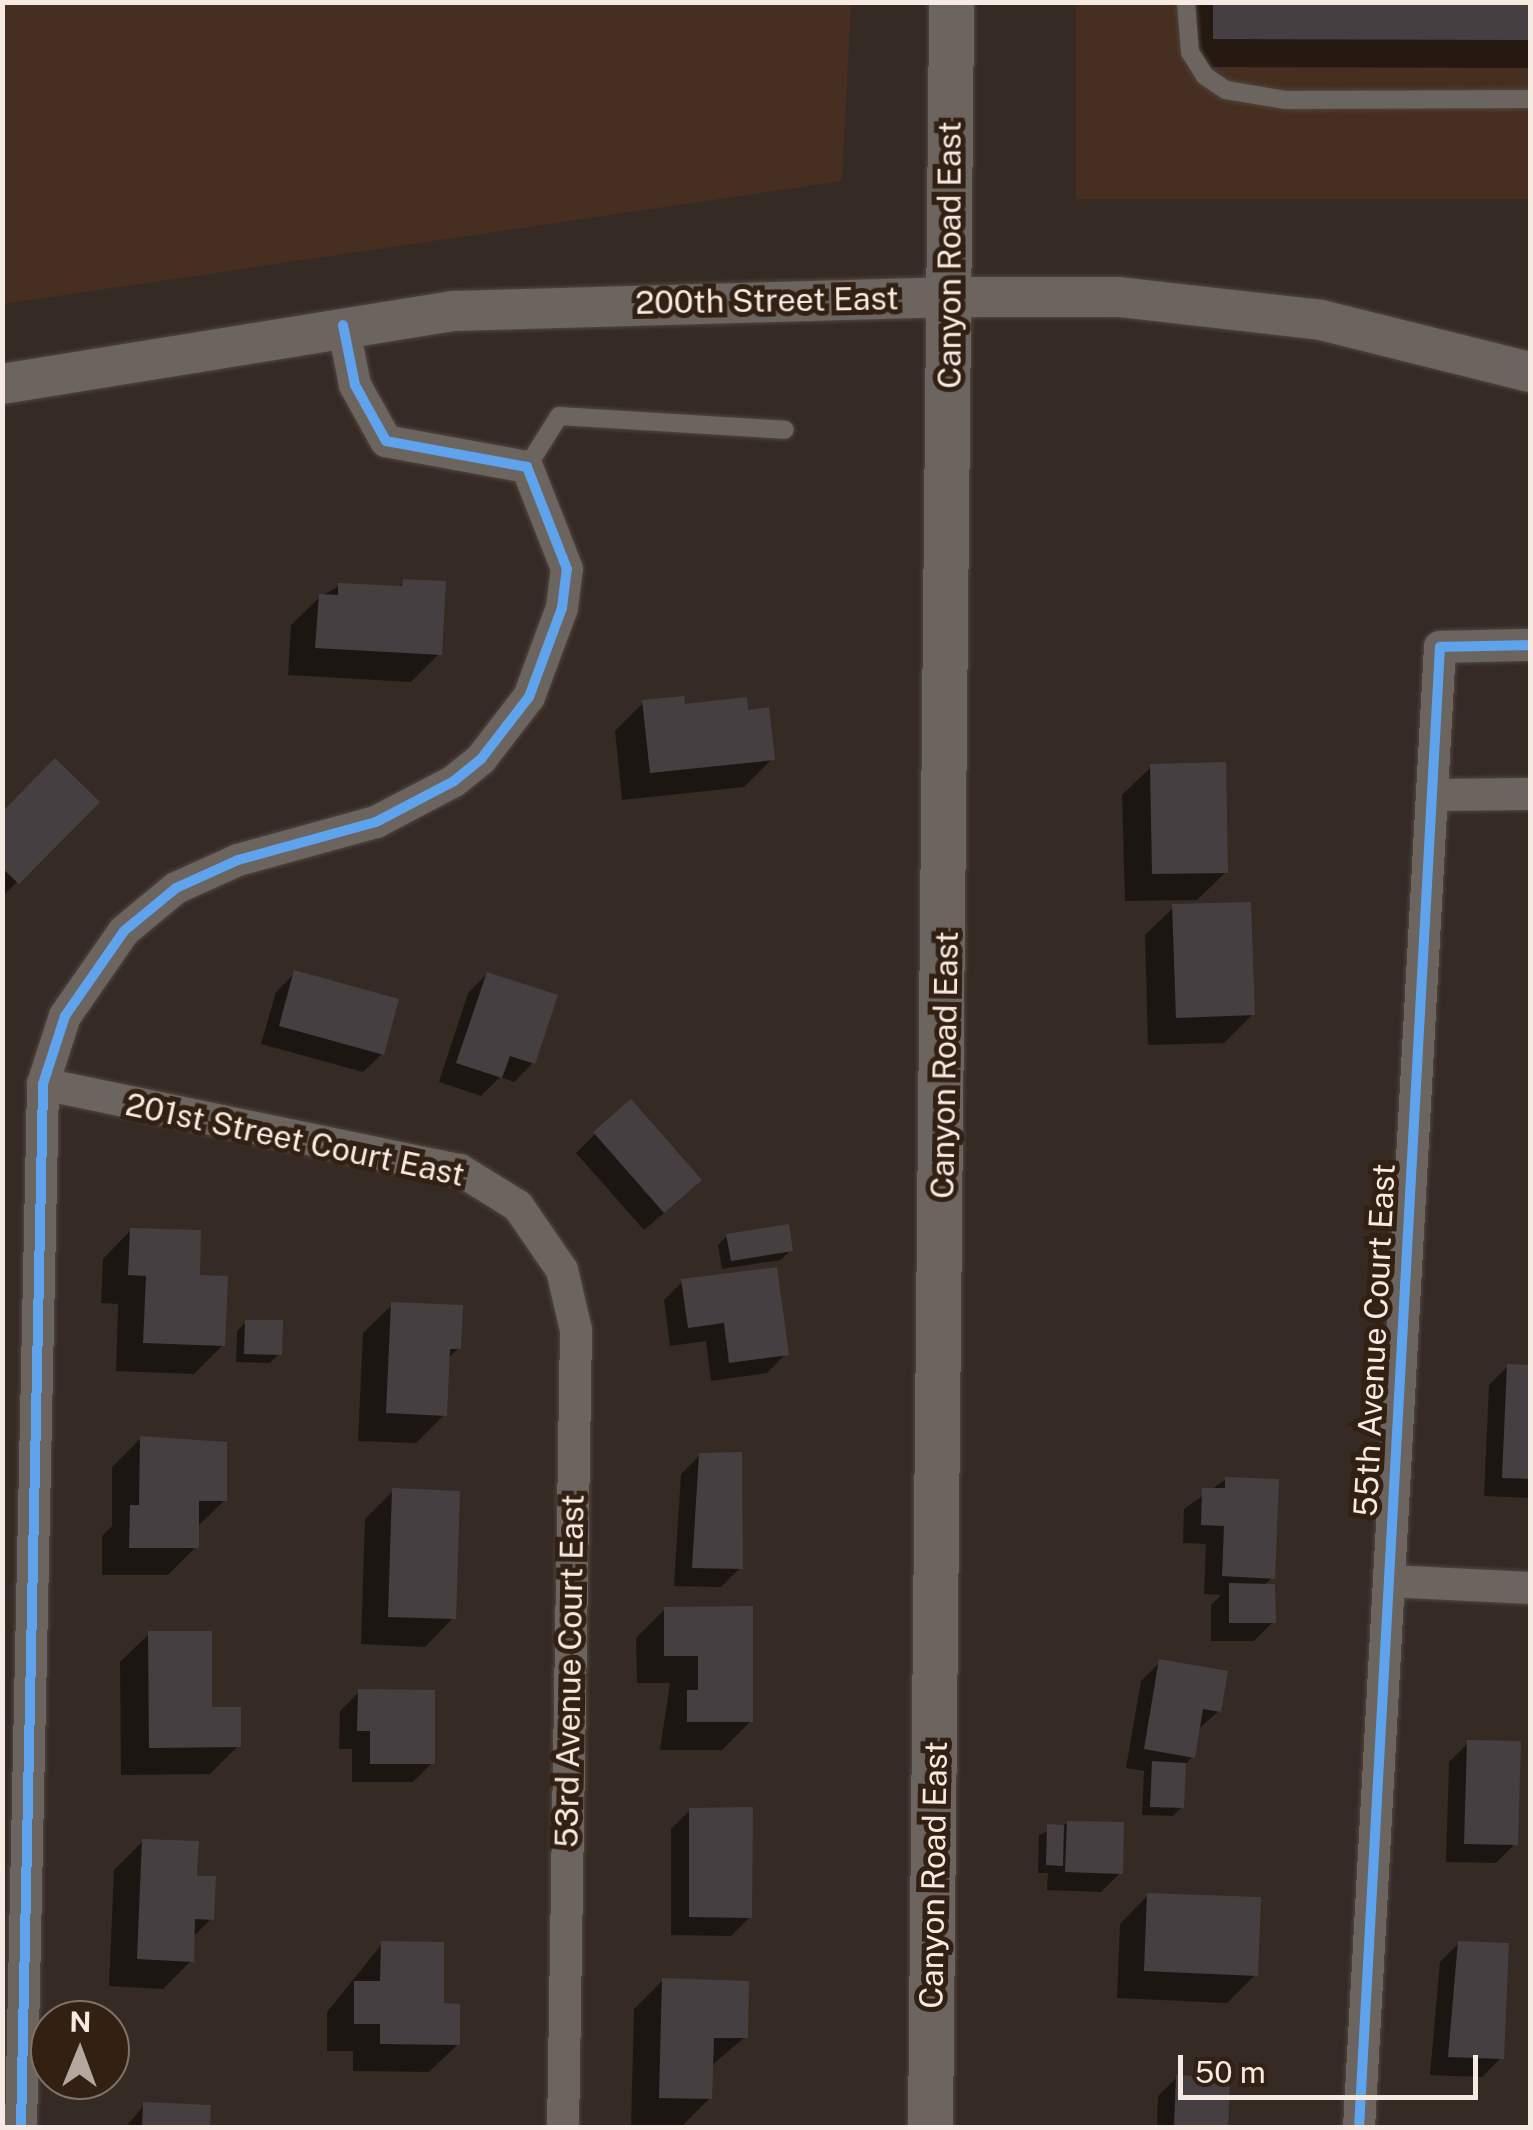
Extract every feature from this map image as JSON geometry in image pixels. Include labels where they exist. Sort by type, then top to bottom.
[{"type":"main road","name":"Canyon Road East","points":[[930,2128],[952,2]]},
{"type":"street","name":"200th Street East","points":[[2,384],[453,311],[950,296],[1119,297],[1321,320],[1530,372]]},
{"type":"street","points":[[21,2128],[43,1084],[78,992],[124,931],[176,888],[238,860],[376,822],[415,805],[482,759],[506,731],[546,661],[567,569],[527,467],[386,442],[355,385],[343,326]]},
{"type":"street","name":"55th Avenue Court East","points":[[1359,2128],[1440,647],[1530,645]]},
{"type":"street","points":[[1433,795],[1530,794]]},
{"type":"street","name":"201st Street Court East","points":[[43,1084],[460,1170],[518,1206],[533,1225]]},
{"type":"street","name":"53rd Avenue Court East","points":[[533,1225],[562,1270],[576,1330],[563,2128]]},
{"type":"street","points":[[1389,1581],[1530,1588]]},
{"type":"lane","points":[[1186,2],[1190,52],[1205,76],[1226,90],[1286,100],[1530,99]]},
{"type":"lane","points":[[527,467],[559,416],[786,430]]},
{"type":"shaded area","points":[[2,3],[851,3],[842,181],[3,304]]},
{"type":"shaded area","points":[[1076,3],[1530,3],[1530,199],[1076,199]]},
{"type":"building","points":[[1213,2],[1530,2],[1530,40],[1213,39]]},
{"type":"building","points":[[403,579],[446,581],[442,655],[315,648],[319,594],[338,595],[338,583],[402,586]]},
{"type":"building","points":[[684,696],[685,704],[747,697],[748,710],[769,707],[775,760],[650,773],[642,700]]},
{"type":"building","points":[[55,758],[100,802],[19,884],[2,868],[2,812]]},
{"type":"building","points":[[1226,762],[1228,873],[1152,874],[1150,764]]},
{"type":"building","points":[[1251,902],[1255,1015],[1176,1018],[1172,904]]},
{"type":"building","points":[[294,970],[399,999],[384,1055],[279,1026]]},
{"type":"building","points":[[487,972],[558,995],[535,1064],[510,1056],[502,1078],[456,1063]]},
{"type":"building","points":[[631,1099],[702,1180],[664,1213],[593,1132]]},
{"type":"building","points":[[789,1224],[793,1251],[731,1261],[726,1234]]},
{"type":"building","points":[[130,1228],[201,1230],[200,1275],[228,1276],[225,1346],[143,1343],[146,1276],[128,1275]]},
{"type":"building","points":[[777,1267],[789,1355],[729,1363],[724,1323],[688,1328],[681,1279]]},
{"type":"building","points":[[391,1302],[463,1305],[461,1349],[450,1349],[447,1416],[386,1413]]},
{"type":"building","points":[[245,1320],[283,1320],[282,1355],[244,1354]]},
{"type":"building","points":[[1507,1364],[1530,1365],[1530,1479],[1502,1478]]},
{"type":"building","points":[[140,1436],[227,1442],[227,1501],[199,1501],[199,1548],[129,1548],[130,1505],[139,1505]]},
{"type":"building","points":[[742,1452],[743,1569],[692,1568],[699,1453]]},
{"type":"building","points":[[1225,1477],[1279,1479],[1275,1579],[1222,1576],[1224,1526],[1201,1525],[1202,1488],[1225,1488]]},
{"type":"building","points":[[392,1488],[460,1491],[456,1619],[388,1617]]},
{"type":"building","points":[[1229,1583],[1275,1584],[1276,1623],[1229,1623]]},
{"type":"building","points":[[753,1606],[753,1722],[687,1722],[687,1690],[698,1690],[698,1656],[664,1656],[664,1607]]},
{"type":"building","points":[[148,1631],[212,1631],[212,1707],[241,1707],[241,1747],[149,1748]]},
{"type":"building","points":[[1159,1659],[1228,1671],[1221,1712],[1203,1709],[1195,1758],[1144,1749]]},
{"type":"building","points":[[358,1689],[435,1690],[435,1764],[370,1764],[370,1731],[357,1731]]},
{"type":"building","points":[[1467,1740],[1521,1741],[1518,1845],[1464,1844]]},
{"type":"building","points":[[1152,1761],[1186,1763],[1184,1808],[1150,1807]]},
{"type":"building","points":[[753,1807],[752,1918],[689,1917],[689,1808]]},
{"type":"building","points":[[1067,1821],[1124,1822],[1123,1874],[1065,1872]]},
{"type":"building","points":[[1047,1824],[1064,1825],[1063,1866],[1046,1865]]},
{"type":"building","points":[[142,1839],[199,1841],[197,1876],[216,1876],[214,1920],[195,1919],[194,1962],[137,1959]]},
{"type":"building","points":[[1147,1893],[1261,1897],[1258,1976],[1144,1971]]},
{"type":"building","points":[[381,1941],[444,1942],[444,2003],[460,2004],[460,2045],[380,2044],[380,2024],[354,2024],[354,1981],[380,1981]]},
{"type":"building","points":[[1458,1941],[1509,1943],[1504,2059],[1448,2057]]},
{"type":"building","points":[[662,1978],[749,1981],[748,2038],[714,2038],[712,2099],[659,2098]]},
{"type":"building","points":[[1176,2075],[1230,2077],[1228,2128],[1174,2128]]},
{"type":"building","points":[[143,2102],[211,2105],[210,2128],[142,2128]]},
{"type":"cycle path","points":[[21,2128],[43,1084],[65,1016],[124,931],[176,888],[238,860],[376,822],[454,781],[481,759],[529,697],[562,608],[567,569],[527,467],[386,441],[355,385],[343,325]]},
{"type":"cycle path","points":[[1359,2128],[1440,647],[1530,645]]}]
